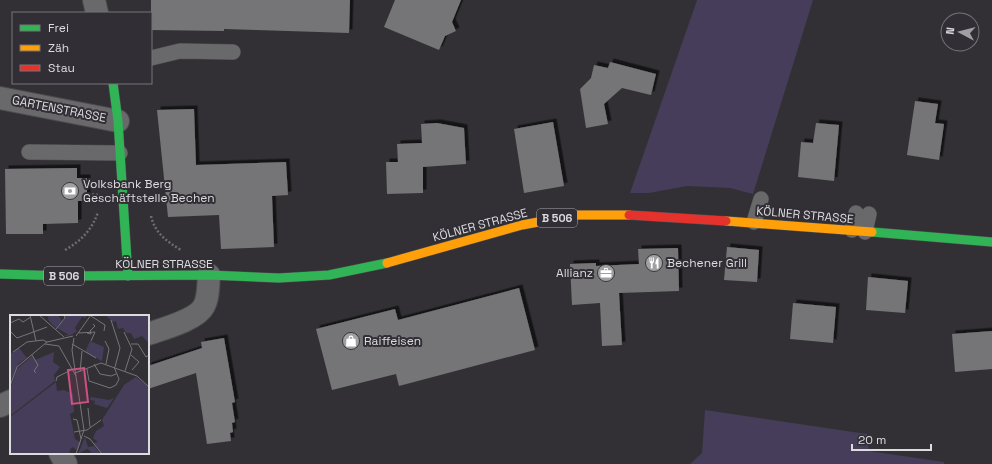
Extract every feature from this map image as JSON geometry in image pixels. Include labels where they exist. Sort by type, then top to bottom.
[{"type":"main road","points":[[113,84],[118,121],[126,224],[128,276]]},
{"type":"main road","name":"KÖLNER STRASSE","points":[[0,274],[65,276],[209,275],[279,278],[329,275],[380,265],[522,224],[576,215],[651,215],[992,242]]},
{"type":"street","points":[[94,0],[97,12]]},
{"type":"street","name":"GARTENSTRASSE","points":[[0,98],[118,121]]},
{"type":"street","points":[[149,334],[188,320],[204,307],[208,290],[209,275]]},
{"type":"street","points":[[0,406],[10,401]]},
{"type":"street","points":[[61,454],[66,464]]},
{"type":"lane","points":[[152,58],[180,52],[232,52]]},
{"type":"lane","points":[[29,152],[120,153]]},
{"type":"lane","points":[[754,222],[761,199]]},
{"type":"lane","points":[[858,231],[862,213]]},
{"type":"path","points":[[98,153],[99,202]]},
{"type":"path","points":[[88,194],[99,195]]},
{"type":"path","points":[[65,276],[63,251],[76,244],[86,234],[94,223],[98,209]]},
{"type":"shaded area","points":[[697,0],[813,0],[753,194],[730,188],[687,186],[649,193],[630,193]]},
{"type":"shaded area","points":[[705,410],[867,434],[869,451],[944,462],[944,464],[690,464],[702,453]]},
{"type":"building","points":[[151,0],[350,0],[349,33],[224,29],[224,31],[152,30]]},
{"type":"building","points":[[395,0],[461,0],[452,22],[456,31],[445,36],[439,50],[384,27]]},
{"type":"building","points":[[610,62],[656,74],[651,95],[622,88],[604,104],[608,124],[586,128],[580,89],[591,78],[594,65],[608,68]]},
{"type":"building","points":[[915,101],[938,104],[935,123],[944,124],[939,160],[907,155]]},
{"type":"building","points":[[194,109],[196,165],[286,162],[288,195],[272,196],[274,247],[221,249],[219,215],[168,217],[157,110]]},
{"type":"building","points":[[553,122],[564,186],[524,193],[514,129]]},
{"type":"building","points":[[437,123],[464,128],[466,164],[423,167],[423,193],[387,194],[386,162],[398,162],[397,144],[422,143],[421,124]]},
{"type":"building","points":[[816,123],[839,125],[834,181],[798,177],[801,142],[813,143]]},
{"type":"building","points":[[77,168],[77,178],[87,178],[87,201],[78,201],[78,223],[43,224],[43,234],[6,234],[5,169]]},
{"type":"building","points":[[727,247],[759,250],[757,282],[724,280]]},
{"type":"building","points":[[678,248],[679,291],[619,293],[622,345],[602,346],[600,303],[572,305],[570,264],[596,263],[596,266],[639,264],[638,249]]},
{"type":"building","points":[[868,277],[908,281],[905,313],[866,310]]},
{"type":"building","points":[[519,288],[535,350],[399,386],[396,374],[332,390],[316,329],[395,309],[398,320]]},
{"type":"building","points":[[793,303],[836,307],[833,343],[790,339]]},
{"type":"building","points":[[992,331],[992,369],[955,372],[952,334]]},
{"type":"building","points":[[224,338],[235,402],[232,403],[235,422],[232,423],[233,432],[230,433],[231,441],[207,444],[196,373],[149,389],[149,366],[202,348],[201,342]]},
{"type":"traffic: fast","points":[[113,84],[118,121],[128,276]]},
{"type":"traffic: fast","points":[[872,232],[992,242]]},
{"type":"traffic: fast","points":[[0,274],[65,276],[209,275],[279,278],[329,275],[387,263]]},
{"type":"traffic: slow","points":[[387,263],[522,225],[576,215],[629,215]]},
{"type":"traffic: slow","points":[[726,221],[872,232]]},
{"type":"traffic: jam","points":[[629,215],[726,221]]},
{"type":"place","name":"Volksbank Berg Geschäftstelle Bechen","points":[[70,191]]},
{"type":"place","name":"Bechener Grill","points":[[654,263]]},
{"type":"place","name":"Allianz","points":[[606,273]]},
{"type":"place","name":"Raiffeisen","points":[[351,341]]}]
